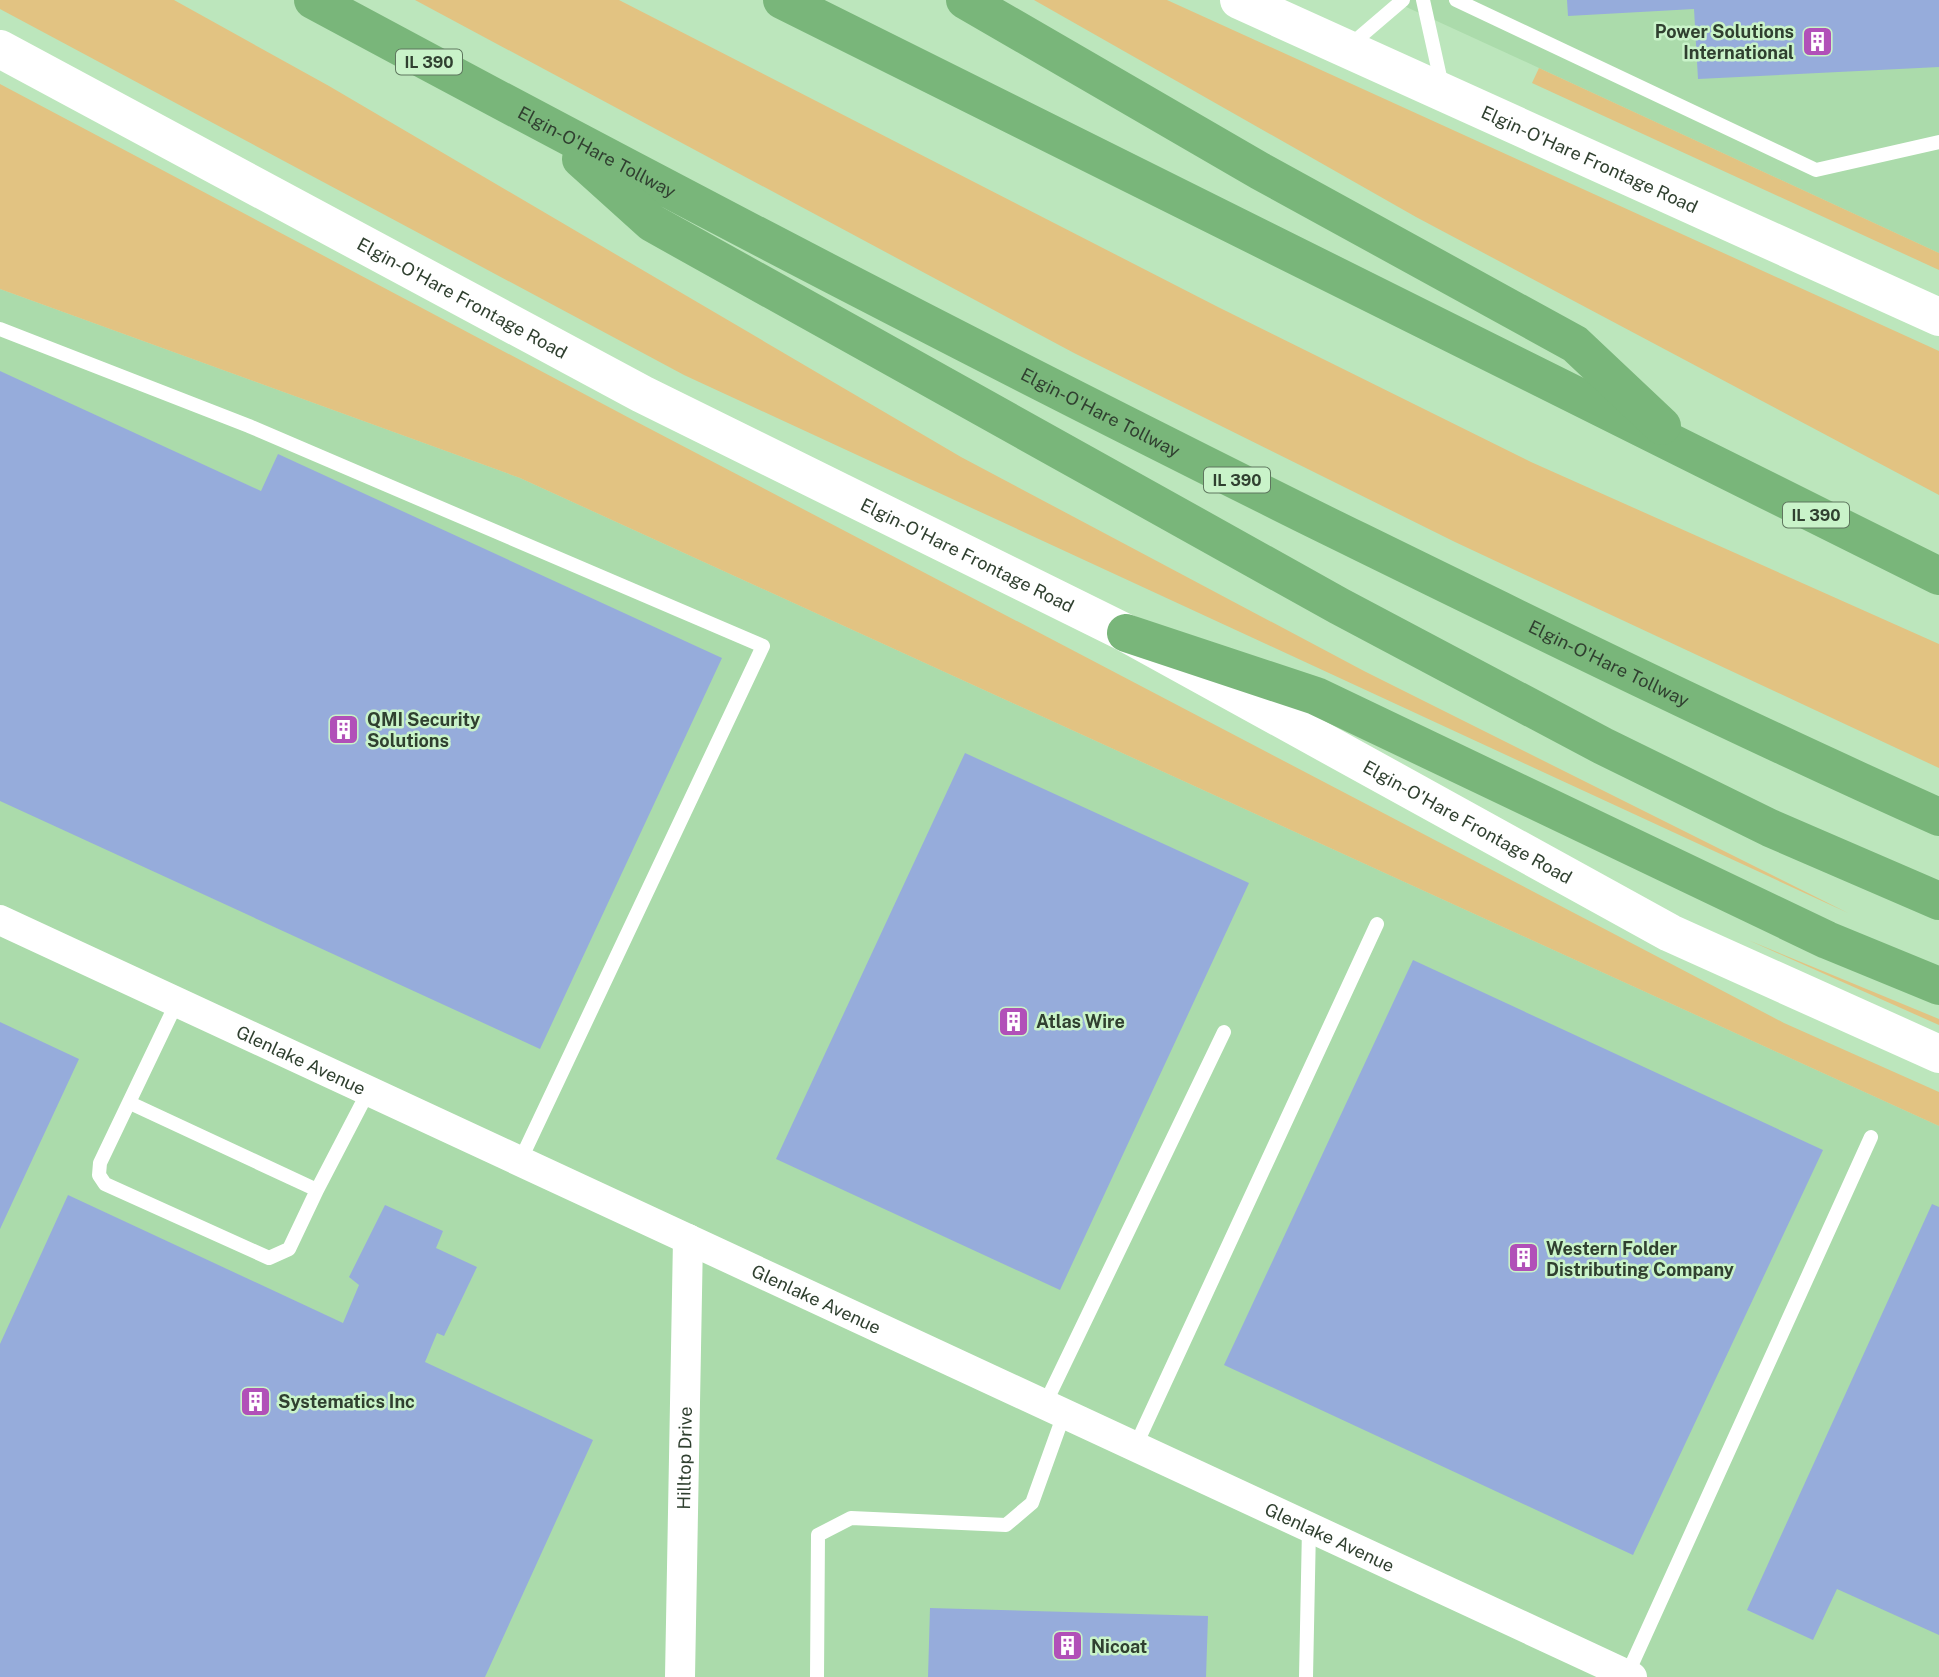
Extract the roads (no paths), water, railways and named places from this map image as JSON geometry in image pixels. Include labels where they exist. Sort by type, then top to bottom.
[{"type":"highway","name":"Elgin-O'Hare Tollway","points":[[313,0],[544,124],[1088,407],[1497,609],[1939,817]]},
{"type":"highway","name":"IL 390","points":[[782,0],[1939,576]]},
{"type":"highway","points":[[965,0],[1260,171],[1575,344],[1692,454]]},
{"type":"highway","points":[[544,124],[652,223],[1339,606],[1603,746],[1770,828],[1939,901]]},
{"type":"highway","points":[[1126,633],[1316,696],[1827,940],[1939,986]]},
{"type":"main road","name":"Elgin-O'Hare Frontage Road","points":[[1239,0],[1939,317]]},
{"type":"main road","name":"Elgin-O'Hare Frontage Road","points":[[0,49],[642,394],[1126,633],[1670,933],[1939,1054]]},
{"type":"street","name":"Glenlake Avenue","points":[[0,920],[1630,1676]]},
{"type":"street","name":"Hilltop Drive","points":[[680,1677],[688,1239]]},
{"type":"lane","points":[[1345,49],[1403,0]]},
{"type":"lane","points":[[1423,0],[1443,94]]},
{"type":"lane","points":[[1456,0],[1816,170],[1939,142]]},
{"type":"lane","points":[[0,329],[249,426],[763,646],[520,1161]]},
{"type":"lane","points":[[1135,1447],[1377,925]]},
{"type":"lane","points":[[177,1002],[100,1163],[99,1175],[105,1184],[269,1258],[289,1250],[369,1090]]},
{"type":"lane","points":[[817,1677],[818,1535],[851,1518],[1006,1525],[1032,1503],[1055,1409],[1224,1032]]},
{"type":"lane","points":[[130,1103],[317,1190]]},
{"type":"lane","points":[[1630,1676],[1871,1138]]},
{"type":"lane","points":[[1306,1677],[1309,1528]]},
{"type":"place","name":"Power Solutions International","points":[[1817,41]]},
{"type":"place","name":"QMI Security Solutions","points":[[344,729]]},
{"type":"place","name":"Atlas Wire","points":[[1013,1021]]},
{"type":"place","name":"Western Folder Distributing Company","points":[[1523,1258]]},
{"type":"place","name":"Systematics Inc","points":[[255,1401]]},
{"type":"place","name":"Nicoat","points":[[1068,1646]]}]
